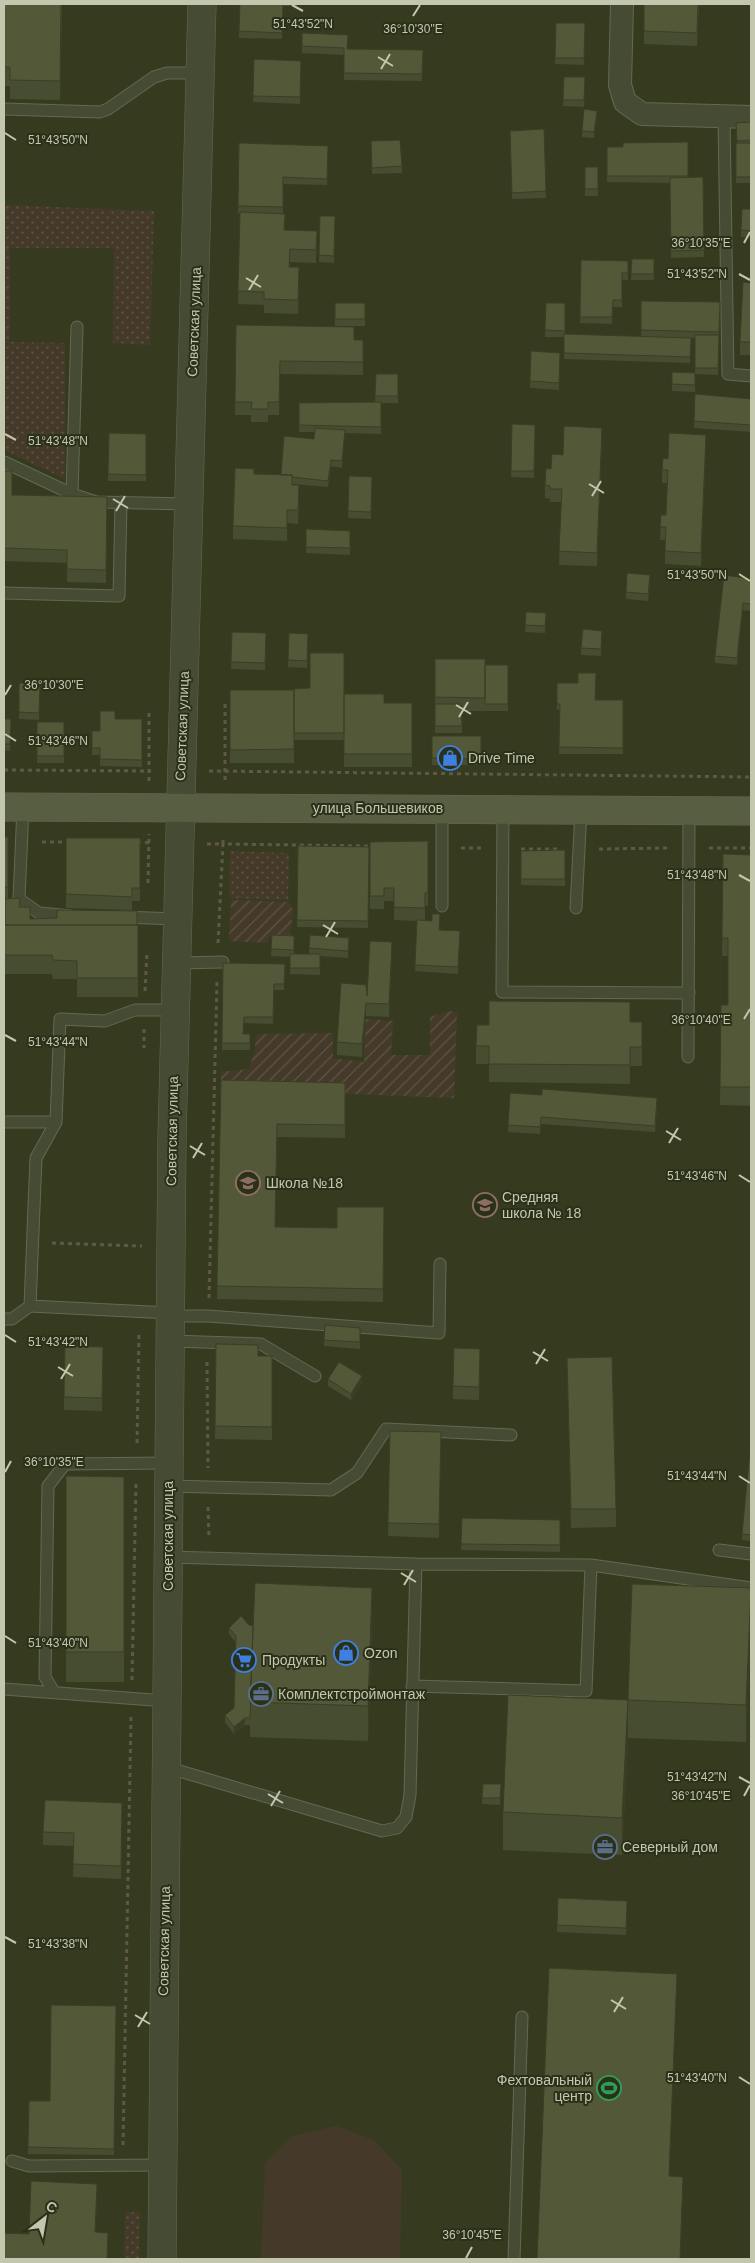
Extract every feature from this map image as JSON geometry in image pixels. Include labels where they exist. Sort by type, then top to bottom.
[{"type":"main road","name":"улица Большевиков","points":[[13,807],[503,808],[751,811]]},
{"type":"street","name":"Советская улица","points":[[162,2259],[170,1323],[175,1010],[202,4]]},
{"type":"street","points":[[622,4],[620,85],[625,102],[642,114],[724,118],[751,117]]},
{"type":"lane","points":[[4,109],[100,112],[108,109],[154,77],[167,73],[200,73]]},
{"type":"lane","points":[[724,118],[728,374],[751,376]]},
{"type":"lane","points":[[72,494],[76,327]]},
{"type":"lane","points":[[4,462],[72,494],[96,502],[188,504]]},
{"type":"lane","points":[[4,593],[119,596],[121,502]]},
{"type":"lane","points":[[13,807],[19,899],[39,913],[86,916]]},
{"type":"lane","points":[[442,808],[442,906]]},
{"type":"lane","points":[[503,808],[502,992],[689,993]]},
{"type":"lane","points":[[576,908],[581,809]]},
{"type":"lane","points":[[688,1057],[690,810]]},
{"type":"lane","points":[[113,917],[178,919]]},
{"type":"lane","points":[[176,963],[220,962]]},
{"type":"lane","points":[[30,1306],[36,1158],[56,1122],[60,1019],[104,1020],[135,1010],[175,1010]]},
{"type":"lane","points":[[4,1122],[56,1122]]},
{"type":"lane","points":[[4,1319],[12,1319],[30,1306],[170,1323],[208,1316],[439,1333],[440,1264]]},
{"type":"lane","points":[[170,1323],[207,1342],[261,1344],[315,1376]]},
{"type":"lane","points":[[54,1692],[45,1677],[48,1486],[65,1464],[169,1475],[208,1487],[331,1490],[357,1473],[386,1429],[511,1435]]},
{"type":"lane","points":[[719,1550],[751,1554]]},
{"type":"lane","points":[[168,1557],[416,1564],[591,1565],[751,1588]]},
{"type":"lane","points":[[166,1767],[382,1831],[397,1828],[406,1817],[410,1796],[416,1564]]},
{"type":"lane","points":[[412,1686],[586,1691],[591,1565]]},
{"type":"lane","points":[[4,1689],[167,1701]]},
{"type":"lane","points":[[514,2259],[522,2017]]},
{"type":"lane","points":[[12,2161],[29,2166],[162,2166]]},
{"type":"path","points":[[4,770],[751,777]]},
{"type":"path","points":[[208,1316],[223,844],[382,847]]},
{"type":"path","points":[[442,848],[751,848]]},
{"type":"path","points":[[34,1242],[142,1246]]},
{"type":"path","points":[[207,1342],[209,1558]]},
{"type":"path","points":[[123,2166],[131,1698]]},
{"type":"shaded area","points":[[4,205],[154,211],[150,345],[113,343],[114,248],[10,248],[10,342],[65,343],[65,479],[4,450]]},
{"type":"shaded area","points":[[230,851],[289,853],[288,900],[229,898]]},
{"type":"shaded area","points":[[231,900],[289,902],[293,910],[290,937],[270,936],[267,943],[229,941]]},
{"type":"shaded area","points":[[449,1011],[457,1012],[454,1098],[221,1089],[221,1072],[249,1069],[255,1050],[256,1034],[333,1033],[333,1058],[364,1062],[366,1019],[393,1021],[391,1055],[430,1055],[430,1017]]},
{"type":"shaded area","points":[[336,2126],[374,2140],[402,2170],[400,2259],[261,2259],[265,2164],[293,2136]]},
{"type":"shaded area","points":[[125,2212],[140,2212],[139,2259],[124,2259]]},
{"type":"building","points":[[4,4],[61,4],[60,81],[10,80],[10,67],[4,67]]},
{"type":"building","points":[[240,4],[283,4],[282,33],[239,31]]},
{"type":"building","points":[[644,4],[698,4],[697,33],[644,31]]},
{"type":"building","points":[[556,23],[585,23],[584,58],[555,58]]},
{"type":"building","points":[[302,33],[348,35],[347,49],[423,50],[422,74],[344,73],[344,48],[302,46]]},
{"type":"building","points":[[254,59],[301,61],[300,97],[253,96]]},
{"type":"building","points":[[564,77],[585,77],[584,100],[563,100]]},
{"type":"building","points":[[584,109],[597,111],[594,132],[582,131]]},
{"type":"building","points":[[751,122],[751,140],[737,141],[736,123]]},
{"type":"building","points":[[544,129],[546,191],[512,193],[510,131]]},
{"type":"building","points":[[400,140],[402,166],[372,168],[371,141]]},
{"type":"building","points":[[688,142],[688,176],[607,176],[607,147],[623,147],[623,143]]},
{"type":"building","points":[[239,143],[328,146],[327,179],[283,177],[283,207],[238,206]]},
{"type":"building","points":[[736,143],[751,143],[751,177],[736,177]]},
{"type":"building","points":[[585,167],[598,167],[598,189],[585,189]]},
{"type":"building","points":[[703,177],[704,250],[671,251],[670,178]]},
{"type":"building","points":[[742,209],[751,209],[751,231],[741,230]]},
{"type":"building","points":[[240,212],[285,214],[284,230],[317,231],[316,250],[290,249],[289,267],[299,267],[298,300],[264,299],[264,292],[238,291]]},
{"type":"building","points":[[320,216],[335,216],[334,256],[319,255]]},
{"type":"building","points":[[632,259],[654,259],[654,274],[631,274]]},
{"type":"building","points":[[581,260],[628,261],[628,273],[622,273],[622,300],[613,300],[612,317],[580,317]]},
{"type":"building","points":[[743,282],[751,283],[751,342],[740,342]]},
{"type":"building","points":[[641,301],[720,302],[719,332],[641,330]]},
{"type":"building","points":[[335,303],[365,303],[365,319],[335,319]]},
{"type":"building","points":[[546,303],[565,303],[565,331],[545,330]]},
{"type":"building","points":[[236,325],[354,327],[354,340],[363,340],[363,362],[280,361],[279,402],[268,402],[268,409],[251,409],[252,402],[235,402]]},
{"type":"building","points":[[564,334],[691,338],[690,357],[564,353]]},
{"type":"building","points":[[695,335],[719,335],[718,368],[695,368]]},
{"type":"building","points":[[531,351],[560,353],[559,383],[530,381]]},
{"type":"building","points":[[672,372],[695,373],[695,385],[672,384]]},
{"type":"building","points":[[376,374],[398,374],[398,396],[375,396]]},
{"type":"building","points":[[695,394],[751,399],[751,425],[694,421]]},
{"type":"building","points":[[381,402],[381,427],[299,425],[299,403]]},
{"type":"building","points":[[512,424],[535,425],[534,471],[511,471]]},
{"type":"building","points":[[564,426],[602,428],[597,553],[559,551],[562,489],[550,489],[550,486],[545,485],[546,468],[551,469],[552,454],[563,455]]},
{"type":"building","points":[[315,428],[345,430],[342,461],[331,460],[328,481],[281,475],[284,436],[314,439]]},
{"type":"building","points":[[109,433],[146,434],[146,475],[108,474]]},
{"type":"building","points":[[669,433],[706,435],[701,553],[665,551],[666,527],[660,527],[661,515],[666,515],[668,470],[662,470],[663,458],[668,459]]},
{"type":"building","points":[[235,468],[254,469],[254,474],[292,475],[292,485],[299,485],[298,510],[287,510],[287,528],[233,526]]},
{"type":"building","points":[[4,471],[12,471],[12,495],[107,497],[106,570],[67,569],[67,550],[4,548]]},
{"type":"building","points":[[349,476],[372,477],[371,512],[348,511]]},
{"type":"building","points":[[306,529],[350,531],[350,548],[306,547]]},
{"type":"building","points":[[627,573],[650,575],[648,594],[626,592]]},
{"type":"building","points":[[724,575],[751,579],[751,604],[743,603],[737,658],[715,656]]},
{"type":"building","points":[[526,612],[546,613],[545,626],[525,625]]},
{"type":"building","points":[[583,629],[602,631],[601,649],[581,648]]},
{"type":"building","points":[[232,632],[266,633],[265,663],[231,662]]},
{"type":"building","points":[[289,633],[308,634],[307,661],[288,660]]},
{"type":"building","points":[[310,653],[344,653],[344,733],[294,733],[294,689],[310,688]]},
{"type":"building","points":[[435,659],[485,659],[485,698],[435,697]]},
{"type":"building","points":[[485,665],[508,665],[508,704],[485,704]]},
{"type":"building","points":[[578,673],[596,673],[595,700],[623,700],[623,748],[559,747],[560,704],[557,704],[557,683],[578,683]]},
{"type":"building","points":[[19,683],[40,683],[39,713],[19,712]]},
{"type":"building","points":[[230,690],[294,690],[294,749],[230,750]]},
{"type":"building","points":[[344,694],[384,694],[384,703],[412,703],[412,754],[344,754]]},
{"type":"building","points":[[435,704],[461,704],[462,726],[435,726]]},
{"type":"building","points":[[100,711],[115,711],[115,719],[142,719],[142,760],[100,759],[100,748],[92,748],[92,731],[100,731]]},
{"type":"building","points":[[4,719],[11,719],[10,744],[4,744]]},
{"type":"building","points":[[37,722],[64,722],[64,756],[37,756]]},
{"type":"building","points":[[432,736],[481,736],[481,759],[432,758]]},
{"type":"building","points":[[4,837],[8,837],[8,887],[4,887]]},
{"type":"building","points":[[66,838],[140,838],[140,888],[132,888],[132,897],[66,894]]},
{"type":"building","points":[[428,841],[428,893],[425,893],[425,908],[394,907],[394,888],[384,888],[384,896],[370,896],[370,842]]},
{"type":"building","points":[[298,846],[369,847],[368,921],[297,920]]},
{"type":"building","points":[[565,850],[565,879],[521,879],[521,851]]},
{"type":"building","points":[[723,854],[751,855],[751,1087],[720,1087],[721,1005],[728,1005],[728,938],[722,938]]},
{"type":"building","points":[[20,898],[19,907],[30,907],[30,919],[57,918],[57,910],[137,911],[137,925],[5,925],[5,899]]},
{"type":"building","points":[[432,914],[440,914],[439,930],[460,931],[458,967],[415,965],[417,920],[432,921]]},
{"type":"building","points":[[4,925],[138,925],[138,978],[77,978],[77,961],[53,960],[52,955],[4,955]]},
{"type":"building","points":[[272,935],[294,936],[294,950],[271,949]]},
{"type":"building","points":[[310,935],[349,938],[348,951],[309,948]]},
{"type":"building","points":[[370,941],[392,942],[389,1004],[366,1003],[362,1044],[337,1042],[341,983],[366,985],[367,996]]},
{"type":"building","points":[[290,954],[320,954],[320,968],[290,968]]},
{"type":"building","points":[[223,963],[285,964],[284,984],[274,984],[273,1017],[244,1017],[243,1034],[250,1034],[250,1043],[222,1043]]},
{"type":"building","points":[[489,1001],[630,1002],[630,1022],[642,1022],[642,1047],[630,1047],[630,1065],[489,1064],[489,1046],[476,1046],[477,1025],[489,1025]]},
{"type":"building","name":"Школа №18","points":[[221,1080],[345,1083],[345,1125],[277,1124],[275,1227],[337,1228],[337,1207],[384,1207],[383,1289],[217,1286]]},
{"type":"building","points":[[542,1089],[657,1098],[655,1126],[541,1117],[540,1127],[508,1125],[510,1093],[542,1095]]},
{"type":"building","points":[[325,1325],[360,1328],[360,1342],[324,1340]]},
{"type":"building","points":[[216,1344],[258,1345],[258,1356],[272,1356],[272,1427],[215,1426]]},
{"type":"building","points":[[65,1346],[103,1347],[102,1398],[64,1397]]},
{"type":"building","points":[[454,1348],[480,1349],[479,1387],[453,1386]]},
{"type":"building","points":[[612,1357],[616,1509],[571,1509],[567,1358]]},
{"type":"building","points":[[339,1362],[362,1376],[351,1394],[328,1379]]},
{"type":"building","points":[[390,1431],[441,1432],[439,1524],[388,1523]]},
{"type":"building","points":[[751,1451],[751,1535],[742,1534]]},
{"type":"building","points":[[66,1476],[124,1477],[124,1652],[66,1652]]},
{"type":"building","points":[[462,1518],[560,1520],[560,1545],[461,1544]]},
{"type":"building","points":[[255,1583],[372,1588],[368,1706],[250,1702]]},
{"type":"building","points":[[632,1584],[751,1588],[746,1705],[628,1700]]},
{"type":"building","points":[[241,1616],[249,1625],[253,1626],[250,1718],[245,1718],[234,1727],[225,1715],[234,1708],[236,1636],[229,1628]]},
{"type":"building","points":[[508,1695],[628,1700],[622,1818],[503,1812]]},
{"type":"building","points":[[483,1784],[501,1784],[500,1798],[482,1798]]},
{"type":"building","points":[[45,1800],[122,1803],[121,1866],[73,1864],[74,1833],[43,1832]]},
{"type":"building","points":[[558,1898],[627,1901],[626,1928],[557,1925]]},
{"type":"building","name":"Фехтовальный центр","points":[[549,1968],[677,1974],[669,2176],[683,2177],[680,2259],[537,2259]]},
{"type":"building","points":[[51,2005],[116,2006],[114,2149],[28,2147],[29,2101],[50,2101]]},
{"type":"building","points":[[31,2181],[97,2184],[95,2232],[108,2233],[107,2259],[4,2259],[4,2233],[29,2234]]},
{"type":"place","name":"Drive Time","points":[[450,758]]},
{"type":"place","name":"Школа №18","points":[[248,1183]]},
{"type":"place","name":"Средняя школа № 18","points":[[485,1205]]},
{"type":"place","name":"Ozon","points":[[346,1653]]},
{"type":"place","name":"Продукты","points":[[244,1660]]},
{"type":"place","name":"Комплектстроймонтаж","points":[[261,1694]]},
{"type":"place","name":"Северный дом","points":[[605,1847]]},
{"type":"place","name":"Фехтовальный центр","points":[[609,2088]]}]
